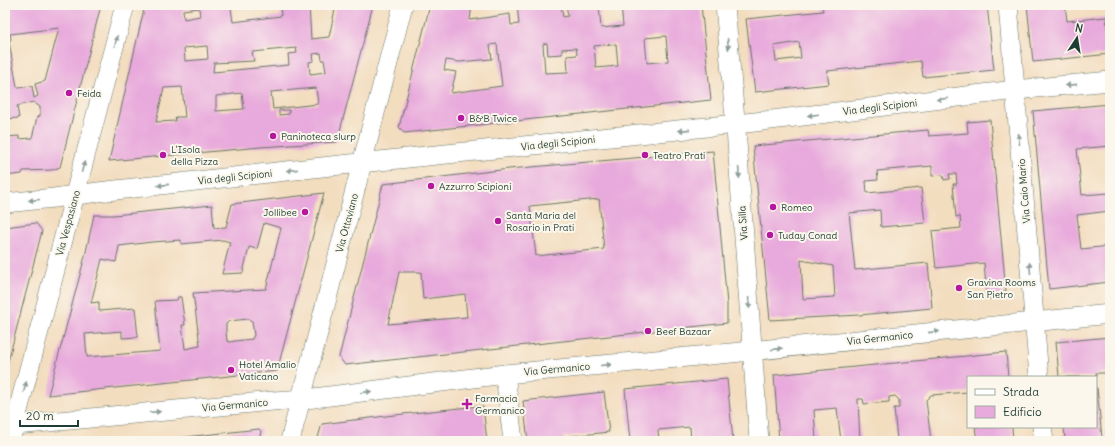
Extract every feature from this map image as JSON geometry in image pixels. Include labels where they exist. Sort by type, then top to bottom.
[{"type":"street","name":"Via Vespasiano","points":[[10,430],[75,195],[125,5]]},
{"type":"street","name":"Via Ottaviano","points":[[290,441],[403,5]]},
{"type":"street","name":"Via Silla","points":[[725,5],[760,441]]},
{"type":"street","name":"Via Caio Mario","points":[[1008,5],[1038,376]]},
{"type":"street","name":"Via degli Scipioni","points":[[5,203],[362,163],[735,124],[1015,90],[1110,81]]},
{"type":"street","name":"Via Germanico","points":[[10,430],[301,400],[505,374],[752,351],[1110,314]]},
{"type":"street","points":[[505,374],[513,441]]},
{"type":"street","points":[[1042,428],[1044,441]]},
{"type":"building","points":[[5,5],[101,5],[60,167],[52,170],[23,171],[22,174],[5,176],[5,137],[19,136],[19,139],[32,138],[37,117],[40,116],[40,107],[33,102],[17,106],[19,118],[5,119]],"holes":[[[59,28],[45,81],[35,84],[38,96],[34,98],[32,86],[17,87],[9,42],[11,39],[10,34]]]},
{"type":"building","points":[[145,5],[244,5],[231,8],[233,22],[281,16],[280,5],[309,5],[311,39],[329,37],[336,5],[373,5],[337,142],[261,147],[109,161]],"holes":[[[199,8],[200,16],[184,19],[183,10]],[[207,46],[208,59],[185,61],[184,48]],[[296,48],[297,53],[288,54],[289,65],[213,72],[214,63],[254,61],[252,52]],[[321,53],[326,72],[310,74],[309,62],[314,61],[313,54]],[[182,87],[185,117],[175,117],[176,121],[156,122],[164,88]],[[316,88],[318,104],[273,109],[271,92]],[[242,93],[244,109],[216,111],[216,96]],[[279,110],[289,110],[289,114],[279,115]]]},
{"type":"building","points":[[430,5],[472,5],[470,20],[510,14],[511,25],[519,24],[517,5],[561,5],[563,17],[568,16],[566,5],[599,5],[601,28],[623,26],[621,5],[701,5],[711,100],[404,133],[399,127]],"holes":[[[666,36],[668,61],[647,63],[645,38]],[[547,43],[548,55],[562,54],[562,49],[576,48],[577,55],[567,56],[568,72],[545,73],[543,44]],[[497,44],[502,86],[451,93],[456,72],[444,70],[446,60],[459,62],[492,59],[490,45]],[[616,44],[618,66],[596,68],[594,46]]]},
{"type":"building","points":[[822,5],[987,5],[994,70],[923,77],[921,61],[827,71],[829,84],[755,92],[746,19],[823,11]],"holes":[[[799,42],[801,58],[776,61],[774,46]]]},
{"type":"building","points":[[1027,5],[1065,5],[1067,21],[1106,17],[1110,54],[1033,62]]},
{"type":"building","points":[[1110,104],[1110,146],[1077,149],[1082,195],[1110,193],[1110,211],[1077,215],[1081,249],[1110,246],[1110,282],[1049,289],[1033,111]]},
{"type":"building","points":[[990,120],[1006,291],[1001,292],[1002,298],[987,299],[984,263],[936,268],[932,231],[961,228],[960,216],[956,217],[953,184],[957,184],[956,174],[949,174],[950,179],[944,180],[943,175],[932,176],[932,166],[877,171],[878,180],[866,181],[867,193],[921,188],[925,223],[881,227],[880,210],[849,213],[855,270],[928,263],[932,308],[859,315],[770,320],[753,146],[928,130],[929,136],[968,133],[967,122]],"holes":[[[801,260],[833,266],[835,297],[803,299]]]},
{"type":"building","points":[[713,151],[727,304],[727,323],[345,365],[339,357],[383,184],[509,169]],"holes":[[[599,199],[604,249],[536,256],[530,206]],[[399,272],[421,272],[423,299],[465,294],[467,317],[388,324]]]},
{"type":"building","points":[[324,193],[277,371],[48,395],[85,256],[94,215],[114,215],[212,205],[214,228],[226,227],[232,204]],"holes":[[[264,223],[281,228],[266,289],[193,293],[200,346],[185,349],[182,325],[185,325],[181,297],[178,297],[177,300],[155,301],[160,351],[87,357],[85,334],[122,331],[122,338],[138,337],[135,308],[99,311],[99,302],[91,303],[102,259],[116,262],[119,246],[181,240],[181,244],[223,240],[230,242],[222,274],[243,273],[249,247],[257,249]],[[248,319],[252,321],[254,335],[252,339],[230,342],[227,341],[226,324],[229,321]]]},
{"type":"building","points":[[36,223],[42,231],[5,373],[5,227]]},
{"type":"building","points":[[1110,337],[1110,377],[1106,377],[1106,373],[1096,373],[1096,376],[1059,376],[1056,342]]},
{"type":"building","points":[[1006,352],[1008,376],[967,376],[967,392],[931,395],[926,400],[931,441],[897,441],[894,408],[899,408],[899,400],[895,396],[889,397],[889,402],[864,404],[863,399],[858,399],[860,441],[841,441],[837,408],[814,410],[816,441],[779,441],[774,375]]},
{"type":"building","points":[[727,379],[733,441],[691,441],[690,427],[658,430],[659,441],[630,441],[625,389]]},
{"type":"building","points":[[1097,388],[1102,438],[1107,437],[1106,431],[1110,430],[1110,441],[1065,441],[1064,428],[1097,428]]},
{"type":"building","points":[[604,392],[609,432],[563,437],[564,441],[528,441],[523,401]]},
{"type":"building","points":[[479,406],[483,407],[487,441],[317,441],[322,424]]},
{"type":"building","points":[[975,428],[1012,428],[1013,441],[977,441]]},
{"type":"building","points":[[259,429],[261,431],[259,441],[158,441],[158,440]]},
{"type":"place","name":"Feida","points":[[69,93]]},
{"type":"place","name":"B&B Twice","points":[[461,118]]},
{"type":"place","name":"Paninoteca slurp","points":[[273,136]]},
{"type":"place","name":"L’Isola della Pizza","points":[[163,155]]},
{"type":"place","name":"Teatro Prati","points":[[645,155]]},
{"type":"place","name":"Azzurro Scipioni","points":[[431,186]]},
{"type":"place","name":"Romeo","points":[[773,207]]},
{"type":"place","name":"Jollibee","points":[[305,212]]},
{"type":"place","name":"Santa Maria del Rosario in Prati","points":[[498,221]]},
{"type":"place","name":"Tuday Conad","points":[[770,235]]},
{"type":"place","name":"Gravina Rooms San Pietro","points":[[959,288]]},
{"type":"place","name":"Beef Bazaar","points":[[648,331]]},
{"type":"place","name":"Hotel Amalio Vaticano","points":[[231,370]]},
{"type":"place","name":"Farmacia Germanico","points":[[467,404]]}]
